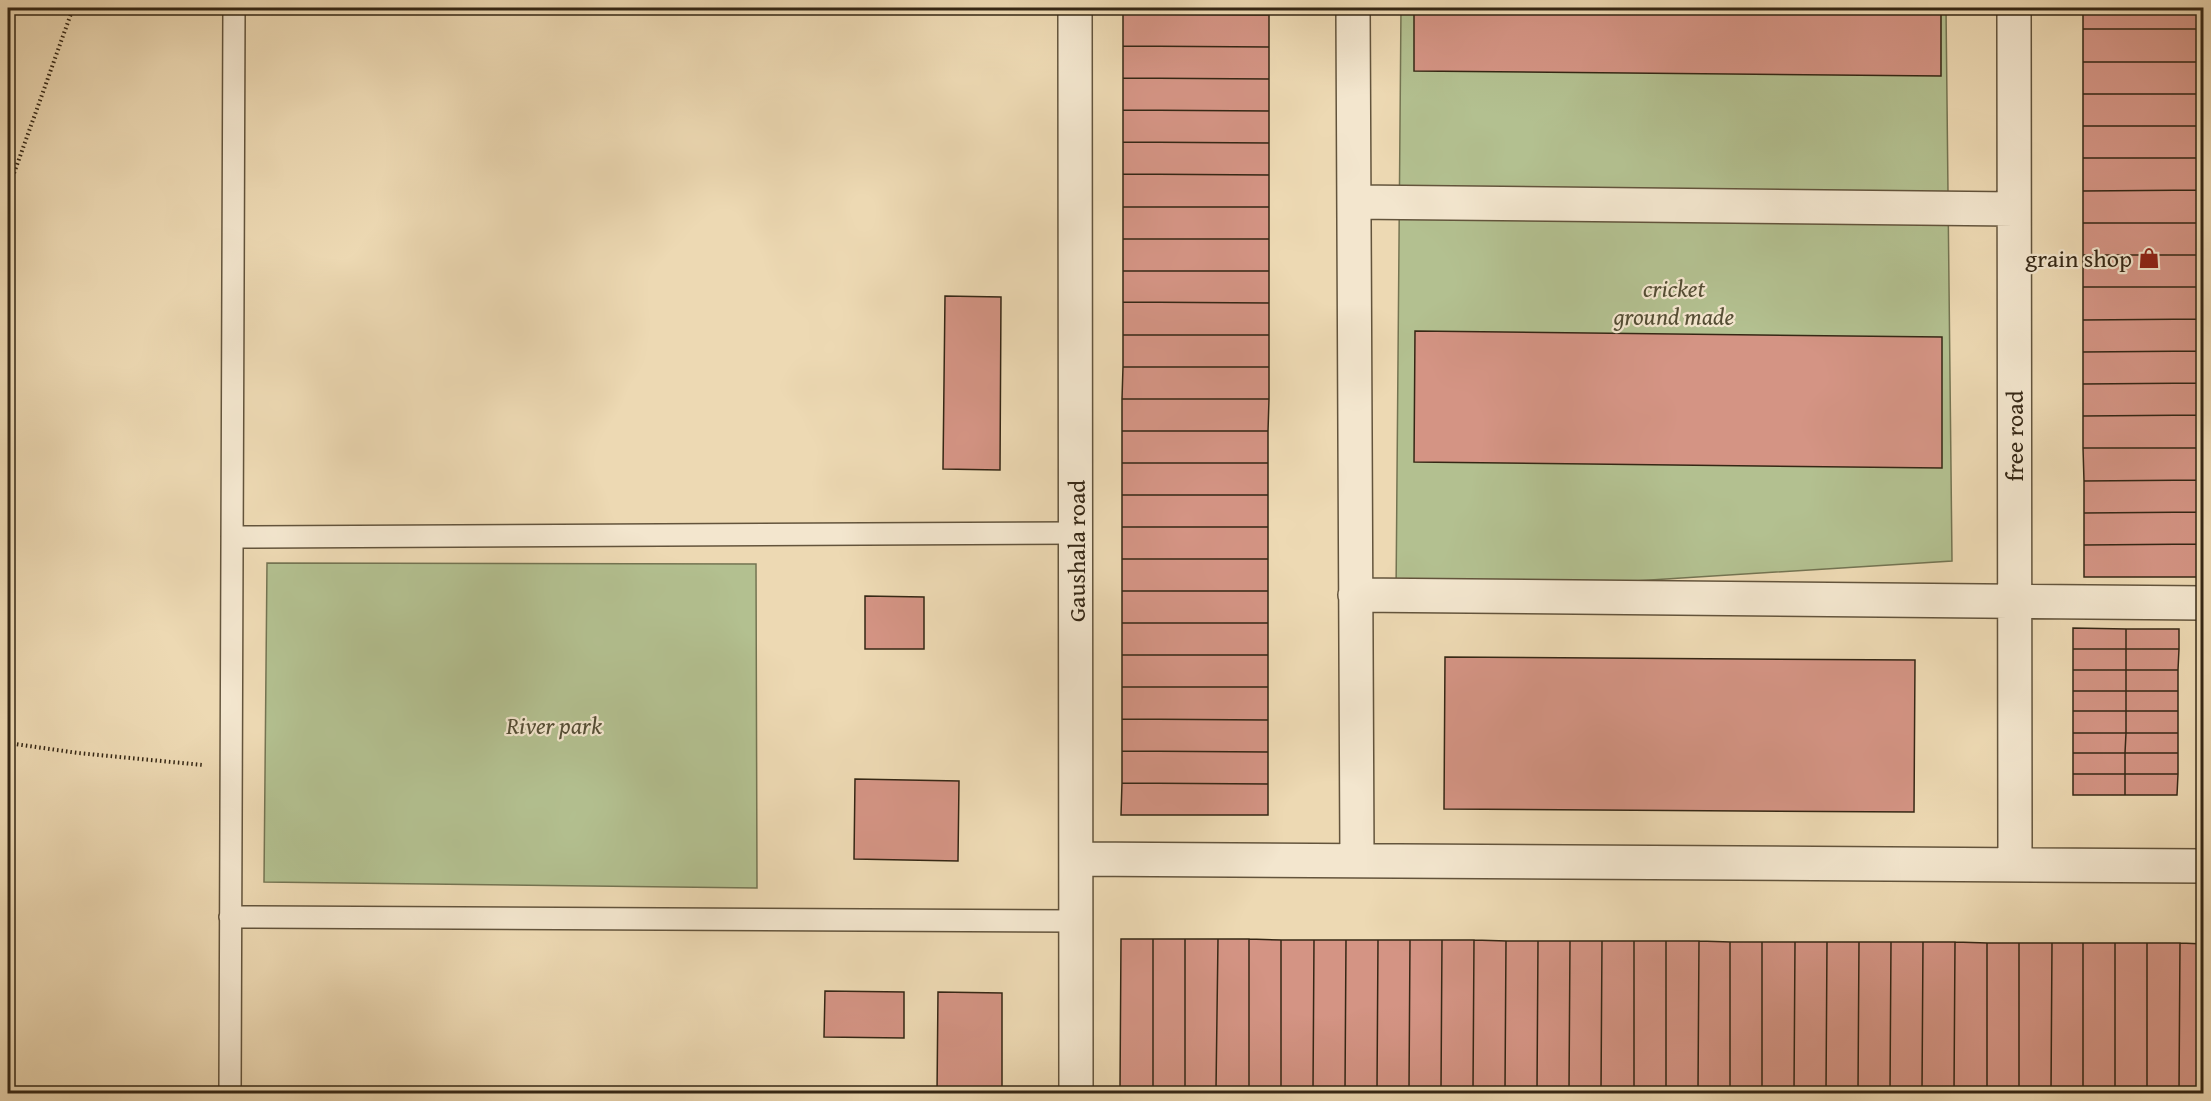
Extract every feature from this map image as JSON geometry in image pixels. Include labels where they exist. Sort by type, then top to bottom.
[{"type":"street","name":"Gaushala road","points":[[1075,8],[1076,1094]]},
{"type":"street","points":[[1353,8],[1357,860]]},
{"type":"street","name":"free road","points":[[2014,8],[2015,865]]},
{"type":"street","points":[[1354,202],[2014,209]]},
{"type":"street","points":[[1356,595],[2204,603]]},
{"type":"street","points":[[1076,859],[2204,866]]},
{"type":"lane","points":[[230,1094],[234,8]]},
{"type":"lane","points":[[232,537],[1076,533]]},
{"type":"lane","points":[[230,917],[1076,921]]},
{"type":"path","points":[[8,190],[74,8]]},
{"type":"path","points":[[8,743],[78,753],[231,768]]},
{"type":"green space","name":"cricket ground made","points":[[1401,8],[1946,8],[1952,561],[1396,596]]},
{"type":"green space","name":"River park","points":[[267,563],[756,564],[757,888],[264,882]]},
{"type":"building","points":[[1123,8],[1269,8],[1269,15],[1123,14]]},
{"type":"building","points":[[1414,8],[1941,8],[1941,76],[1414,71]]},
{"type":"building","points":[[2083,8],[2204,8],[2204,29],[2083,29]]},
{"type":"building","points":[[1123,14],[1269,15],[1269,47],[1123,46]]},
{"type":"building","points":[[2083,29],[2204,29],[2204,62],[2083,62]]},
{"type":"building","points":[[1123,46],[1269,47],[1269,79],[1123,78]]},
{"type":"building","points":[[2083,62],[2204,62],[2204,94],[2083,94]]},
{"type":"building","points":[[1123,78],[1269,79],[1269,111],[1123,110]]},
{"type":"building","points":[[2083,94],[2204,94],[2204,126],[2083,126]]},
{"type":"building","points":[[1123,110],[1269,111],[1269,143],[1123,142]]},
{"type":"building","points":[[2083,126],[2204,126],[2204,158],[2083,158]]},
{"type":"building","points":[[1123,142],[1269,143],[1269,175],[1123,174]]},
{"type":"building","points":[[2083,158],[2204,158],[2204,190],[2083,191]]},
{"type":"building","points":[[1123,174],[1269,175],[1269,207],[1123,207]]},
{"type":"building","points":[[2204,190],[2204,223],[2083,223],[2083,191]]},
{"type":"building","points":[[1123,207],[1269,207],[1269,239],[1123,239]]},
{"type":"building","points":[[2083,223],[2204,223],[2204,255],[2083,255]]},
{"type":"building","points":[[1123,239],[1269,239],[1269,271],[1123,271]]},
{"type":"building","points":[[2083,255],[2204,255],[2204,287],[2083,287]]},
{"type":"building","points":[[1123,271],[1269,271],[1269,303],[1123,302]]},
{"type":"building","points":[[2083,287],[2204,287],[2204,319],[2083,320]]},
{"type":"building","points":[[945,296],[1001,297],[1000,470],[943,469]]},
{"type":"building","points":[[1123,302],[1269,303],[1269,335],[1123,335]]},
{"type":"building","points":[[2204,319],[2204,351],[2083,352],[2083,320]]},
{"type":"building","points":[[1415,331],[1942,337],[1942,468],[1414,462]]},
{"type":"building","points":[[1123,335],[1269,335],[1269,367],[1123,367]]},
{"type":"building","points":[[2204,351],[2204,383],[2083,384],[2083,352]]},
{"type":"building","points":[[1123,367],[1269,367],[1269,399],[1122,399]]},
{"type":"building","points":[[2204,383],[2204,415],[2083,416],[2083,384]]},
{"type":"building","points":[[1122,399],[1269,399],[1268,431],[1122,431]]},
{"type":"building","points":[[2204,415],[2204,448],[2083,448],[2083,416]]},
{"type":"building","points":[[1122,431],[1268,431],[1268,463],[1122,463]]},
{"type":"building","points":[[2083,448],[2204,448],[2204,480],[2084,481]]},
{"type":"building","points":[[1122,463],[1268,463],[1268,495],[1122,495]]},
{"type":"building","points":[[2204,480],[2204,512],[2084,513],[2084,481]]},
{"type":"building","points":[[1122,495],[1268,495],[1268,527],[1122,527]]},
{"type":"building","points":[[2204,512],[2204,544],[2084,545],[2084,513]]},
{"type":"building","points":[[1122,527],[1268,527],[1268,559],[1122,559]]},
{"type":"building","points":[[2204,544],[2204,577],[2084,577],[2084,545]]},
{"type":"building","points":[[1122,559],[1268,559],[1268,591],[1122,591]]},
{"type":"building","points":[[1122,591],[1268,591],[1268,623],[1122,623]]},
{"type":"building","points":[[865,596],[924,597],[924,649],[865,649]]},
{"type":"building","points":[[1122,623],[1268,623],[1268,655],[1122,655]]},
{"type":"building","points":[[2073,628],[2126,629],[2126,649],[2073,649]]},
{"type":"building","points":[[2202,628],[2204,628],[2204,686],[2201,686]]},
{"type":"building","points":[[2126,629],[2179,629],[2179,649],[2126,649]]},
{"type":"building","points":[[2073,649],[2126,649],[2126,670],[2073,670]]},
{"type":"building","points":[[2126,649],[2179,649],[2178,670],[2126,670]]},
{"type":"building","points":[[1122,655],[1268,655],[1268,687],[1122,687]]},
{"type":"building","points":[[1445,657],[1915,660],[1914,812],[1444,809]]},
{"type":"building","points":[[2073,670],[2126,670],[2126,691],[2073,691]]},
{"type":"building","points":[[2126,670],[2178,670],[2178,691],[2126,691]]},
{"type":"building","points":[[1122,687],[1268,687],[1268,720],[1122,719]]},
{"type":"building","points":[[2073,691],[2126,691],[2126,711],[2073,711]]},
{"type":"building","points":[[2126,691],[2178,691],[2178,711],[2126,711]]},
{"type":"building","points":[[2073,711],[2126,711],[2126,733],[2073,733]]},
{"type":"building","points":[[2126,711],[2178,711],[2178,733],[2126,733]]},
{"type":"building","points":[[1122,719],[1268,720],[1268,752],[1122,751]]},
{"type":"building","points":[[2073,733],[2126,733],[2125,753],[2073,753]]},
{"type":"building","points":[[2126,733],[2178,733],[2178,753],[2125,753]]},
{"type":"building","points":[[1122,751],[1268,752],[1268,784],[1122,783]]},
{"type":"building","points":[[2073,753],[2125,753],[2125,774],[2073,774]]},
{"type":"building","points":[[2125,753],[2178,753],[2178,774],[2125,774]]},
{"type":"building","points":[[2073,774],[2125,774],[2125,795],[2073,795]]},
{"type":"building","points":[[2125,774],[2178,774],[2177,795],[2125,795]]},
{"type":"building","points":[[855,779],[959,781],[958,861],[854,859]]},
{"type":"building","points":[[1122,783],[1268,784],[1268,815],[1121,815]]},
{"type":"building","points":[[1121,939],[1153,939],[1153,1089],[1120,1089]]},
{"type":"building","points":[[1153,939],[1185,939],[1185,1089],[1153,1089]]},
{"type":"building","points":[[1185,939],[1218,939],[1216,1089],[1185,1089]]},
{"type":"building","points":[[1218,939],[1249,939],[1249,1089],[1216,1089]]},
{"type":"building","points":[[1249,939],[1281,940],[1281,1090],[1249,1089]]},
{"type":"building","points":[[1281,940],[1314,940],[1313,1090],[1281,1090]]},
{"type":"building","points":[[1314,940],[1346,940],[1345,1090],[1313,1090]]},
{"type":"building","points":[[1346,940],[1378,940],[1377,1090],[1345,1090]]},
{"type":"building","points":[[1378,940],[1410,940],[1409,1090],[1377,1090]]},
{"type":"building","points":[[1410,940],[1442,940],[1441,1090],[1409,1090]]},
{"type":"building","points":[[1442,940],[1474,940],[1473,1090],[1441,1090]]},
{"type":"building","points":[[1474,940],[1506,941],[1505,1090],[1473,1090]]},
{"type":"building","points":[[1506,941],[1538,941],[1537,1091],[1505,1090]]},
{"type":"building","points":[[1538,941],[1570,941],[1569,1091],[1537,1091]]},
{"type":"building","points":[[1570,941],[1602,941],[1601,1091],[1569,1091]]},
{"type":"building","points":[[1602,941],[1634,941],[1634,1091],[1601,1091]]},
{"type":"building","points":[[1634,941],[1666,941],[1666,1091],[1634,1091]]},
{"type":"building","points":[[1666,941],[1699,941],[1698,1091],[1666,1091]]},
{"type":"building","points":[[1699,941],[1730,942],[1730,1091],[1698,1091]]},
{"type":"building","points":[[1730,942],[1762,942],[1762,1092],[1730,1091]]},
{"type":"building","points":[[1762,942],[1795,942],[1794,1092],[1762,1092]]},
{"type":"building","points":[[1795,942],[1827,942],[1826,1092],[1794,1092]]},
{"type":"building","points":[[1827,942],[1859,942],[1858,1092],[1826,1092]]},
{"type":"building","points":[[1859,942],[1891,942],[1890,1092],[1858,1092]]},
{"type":"building","points":[[1891,942],[1923,942],[1922,1092],[1890,1092]]},
{"type":"building","points":[[1923,942],[1955,942],[1954,1092],[1922,1092]]},
{"type":"building","points":[[1955,942],[1987,943],[1987,1093],[1954,1092]]},
{"type":"building","points":[[1987,943],[2019,943],[2019,1093],[1987,1093]]},
{"type":"building","points":[[2019,943],[2052,943],[2051,1093],[2019,1093]]},
{"type":"building","points":[[2052,943],[2083,943],[2083,1093],[2051,1093]]},
{"type":"building","points":[[2083,943],[2115,943],[2115,1093],[2083,1093]]},
{"type":"building","points":[[2115,943],[2147,943],[2147,1093],[2115,1093]]},
{"type":"building","points":[[2147,943],[2180,943],[2179,1093],[2147,1093]]},
{"type":"building","points":[[2180,943],[2204,944],[2204,1093],[2179,1093]]},
{"type":"building","points":[[825,991],[904,992],[904,1038],[824,1037]]},
{"type":"building","points":[[938,992],[1002,993],[1002,1094],[937,1094]]},
{"type":"place","name":"grain shop","points":[[2149,258]]}]
